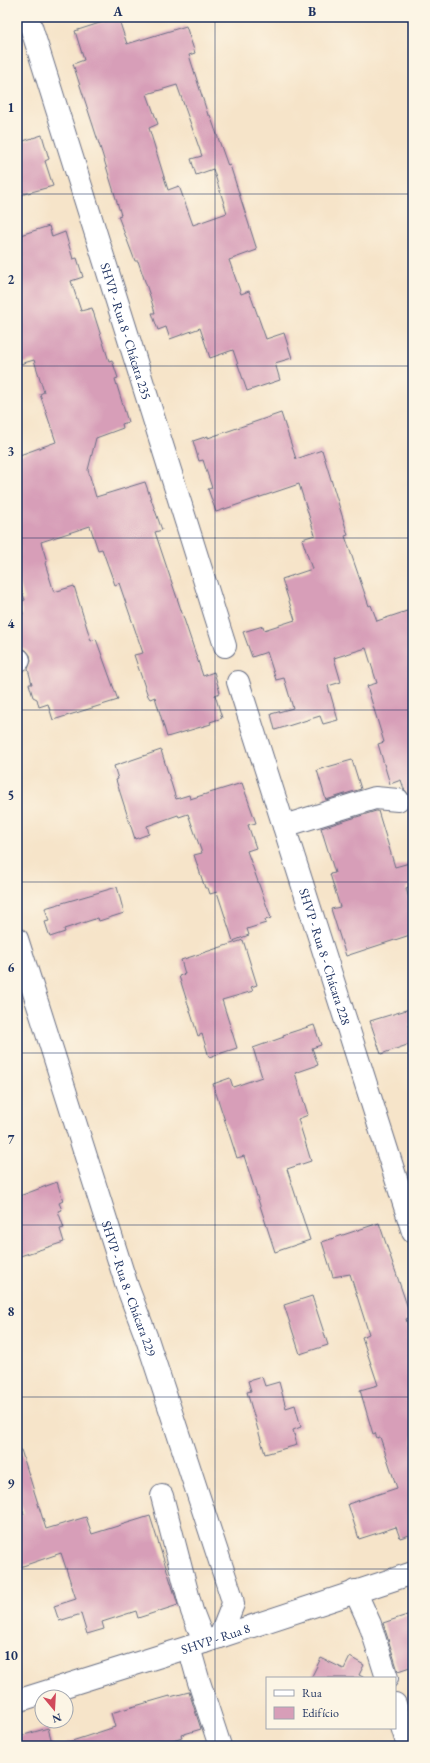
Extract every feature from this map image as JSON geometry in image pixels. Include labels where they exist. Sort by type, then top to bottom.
[{"type":"street","name":"SHVP - Rua 8 - Chácara 235","points":[[28,17],[225,646]]},
{"type":"street","name":"SHVP - Rua 8 - Chácara 228","points":[[238,682],[413,1232]]},
{"type":"street","points":[[284,826],[375,798],[398,800]]},
{"type":"street","name":"SHVP - Rua 8 - Chácara 229","points":[[17,939],[127,1286],[147,1339],[232,1598],[233,1604],[204,1642]]},
{"type":"street","points":[[162,1496],[192,1611],[204,1642],[198,1679],[220,1746]]},
{"type":"street","name":"SHVP - Rua 8","points":[[17,1701],[204,1642],[413,1573]]},
{"type":"street","points":[[355,1591],[370,1624],[387,1677]]},
{"type":"street","points":[[396,1707],[408,1746]]},
{"type":"building","points":[[118,17],[127,44],[186,26],[195,53],[189,55],[208,115],[210,115],[228,166],[230,165],[257,250],[229,260],[241,294],[249,291],[266,339],[284,333],[292,358],[275,363],[280,380],[247,391],[233,350],[210,358],[200,328],[170,339],[166,327],[158,330],[152,313],[155,313],[138,261],[135,261],[118,216],[121,215],[73,64],[84,60],[75,31]],"holes":[[[177,85],[202,156],[191,159],[196,175],[213,169],[227,213],[193,225],[179,186],[168,190],[149,128],[158,124],[147,94]]]},
{"type":"building","points":[[42,135],[49,159],[45,161],[53,186],[17,196],[17,143]]},
{"type":"building","points":[[49,226],[52,237],[65,232],[73,259],[77,258],[83,277],[71,281],[81,311],[92,308],[109,361],[112,360],[118,378],[115,379],[128,422],[122,424],[123,428],[96,438],[88,470],[96,497],[145,482],[162,530],[155,532],[203,676],[214,672],[220,693],[215,695],[222,718],[210,722],[211,724],[167,737],[155,697],[150,699],[148,696],[134,655],[143,653],[119,583],[115,585],[102,549],[98,550],[90,526],[41,542],[47,562],[45,563],[54,592],[74,586],[91,641],[96,639],[118,700],[53,720],[48,704],[39,707],[37,699],[33,697],[29,684],[32,684],[28,669],[31,661],[30,655],[26,650],[21,648],[17,635],[17,616],[23,614],[19,602],[25,600],[17,576],[17,456],[56,442],[40,394],[44,392],[34,360],[17,365],[17,236]]},
{"type":"building","points":[[281,413],[296,459],[322,450],[348,535],[345,536],[369,606],[371,605],[377,621],[413,609],[413,652],[409,653],[413,667],[413,808],[410,808],[409,795],[404,789],[401,780],[390,784],[378,744],[384,742],[367,686],[377,683],[366,648],[334,658],[341,682],[328,686],[338,720],[323,724],[320,716],[275,730],[271,714],[293,708],[284,678],[276,680],[267,652],[252,657],[243,632],[263,626],[264,630],[295,620],[282,579],[312,569],[302,539],[315,535],[299,484],[216,512],[208,489],[212,488],[203,460],[199,461],[193,441],[208,436],[208,438]]},
{"type":"building","points":[[161,750],[176,799],[189,795],[190,799],[242,783],[256,823],[248,825],[256,848],[247,851],[271,918],[265,920],[266,923],[247,929],[249,935],[233,941],[217,892],[210,894],[208,888],[205,888],[194,855],[202,853],[188,814],[179,817],[178,815],[147,826],[149,834],[135,839],[116,780],[118,779],[114,766]]},
{"type":"building","points":[[352,760],[361,789],[326,800],[317,770]]},
{"type":"building","points":[[378,811],[395,867],[413,862],[413,885],[406,888],[413,912],[413,934],[346,956],[331,909],[340,907],[330,874],[335,873],[321,828]]},
{"type":"building","points":[[117,887],[124,913],[99,921],[98,918],[64,929],[65,932],[50,937],[45,922],[49,921],[45,908]]},
{"type":"building","points":[[243,940],[257,985],[251,987],[253,991],[222,1000],[237,1048],[209,1057],[202,1034],[198,1036],[179,976],[185,974],[181,960]]},
{"type":"building","points":[[413,1008],[413,1024],[409,1025],[413,1043],[381,1054],[370,1021]]},
{"type":"building","points":[[314,1025],[321,1045],[312,1048],[318,1065],[295,1073],[308,1115],[298,1119],[311,1161],[287,1169],[310,1240],[275,1252],[244,1156],[237,1158],[213,1084],[230,1078],[233,1087],[262,1077],[253,1048],[284,1037],[283,1035]]},
{"type":"building","points":[[57,1182],[63,1201],[59,1203],[62,1210],[58,1211],[64,1228],[60,1229],[64,1242],[17,1257],[17,1197]]},
{"type":"building","points":[[379,1223],[411,1317],[406,1319],[413,1340],[413,1534],[400,1538],[396,1527],[359,1539],[348,1504],[397,1488],[380,1437],[377,1438],[375,1433],[373,1434],[360,1390],[378,1385],[362,1337],[369,1334],[350,1274],[333,1277],[322,1242]]},
{"type":"building","points":[[312,1296],[328,1345],[300,1354],[284,1305]]},
{"type":"building","points":[[262,1377],[265,1386],[279,1382],[286,1408],[295,1405],[301,1427],[293,1430],[297,1445],[265,1454],[247,1392],[251,1391],[248,1381]]},
{"type":"building","points":[[17,1450],[21,1450],[46,1529],[86,1517],[92,1534],[150,1516],[178,1605],[138,1618],[136,1611],[102,1622],[104,1629],[87,1634],[81,1614],[59,1621],[54,1606],[76,1599],[61,1553],[17,1568],[17,1516],[24,1514],[17,1493]]},
{"type":"building","points":[[413,1613],[413,1666],[398,1671],[383,1623]]},
{"type":"building","points":[[350,1657],[364,1665],[359,1675],[363,1677],[312,1677],[321,1658],[344,1669]]},
{"type":"building","points":[[189,1692],[201,1729],[154,1746],[67,1746],[66,1743],[115,1727],[111,1713]]},
{"type":"building","points":[[48,1729],[53,1746],[17,1746],[17,1737]]}]
